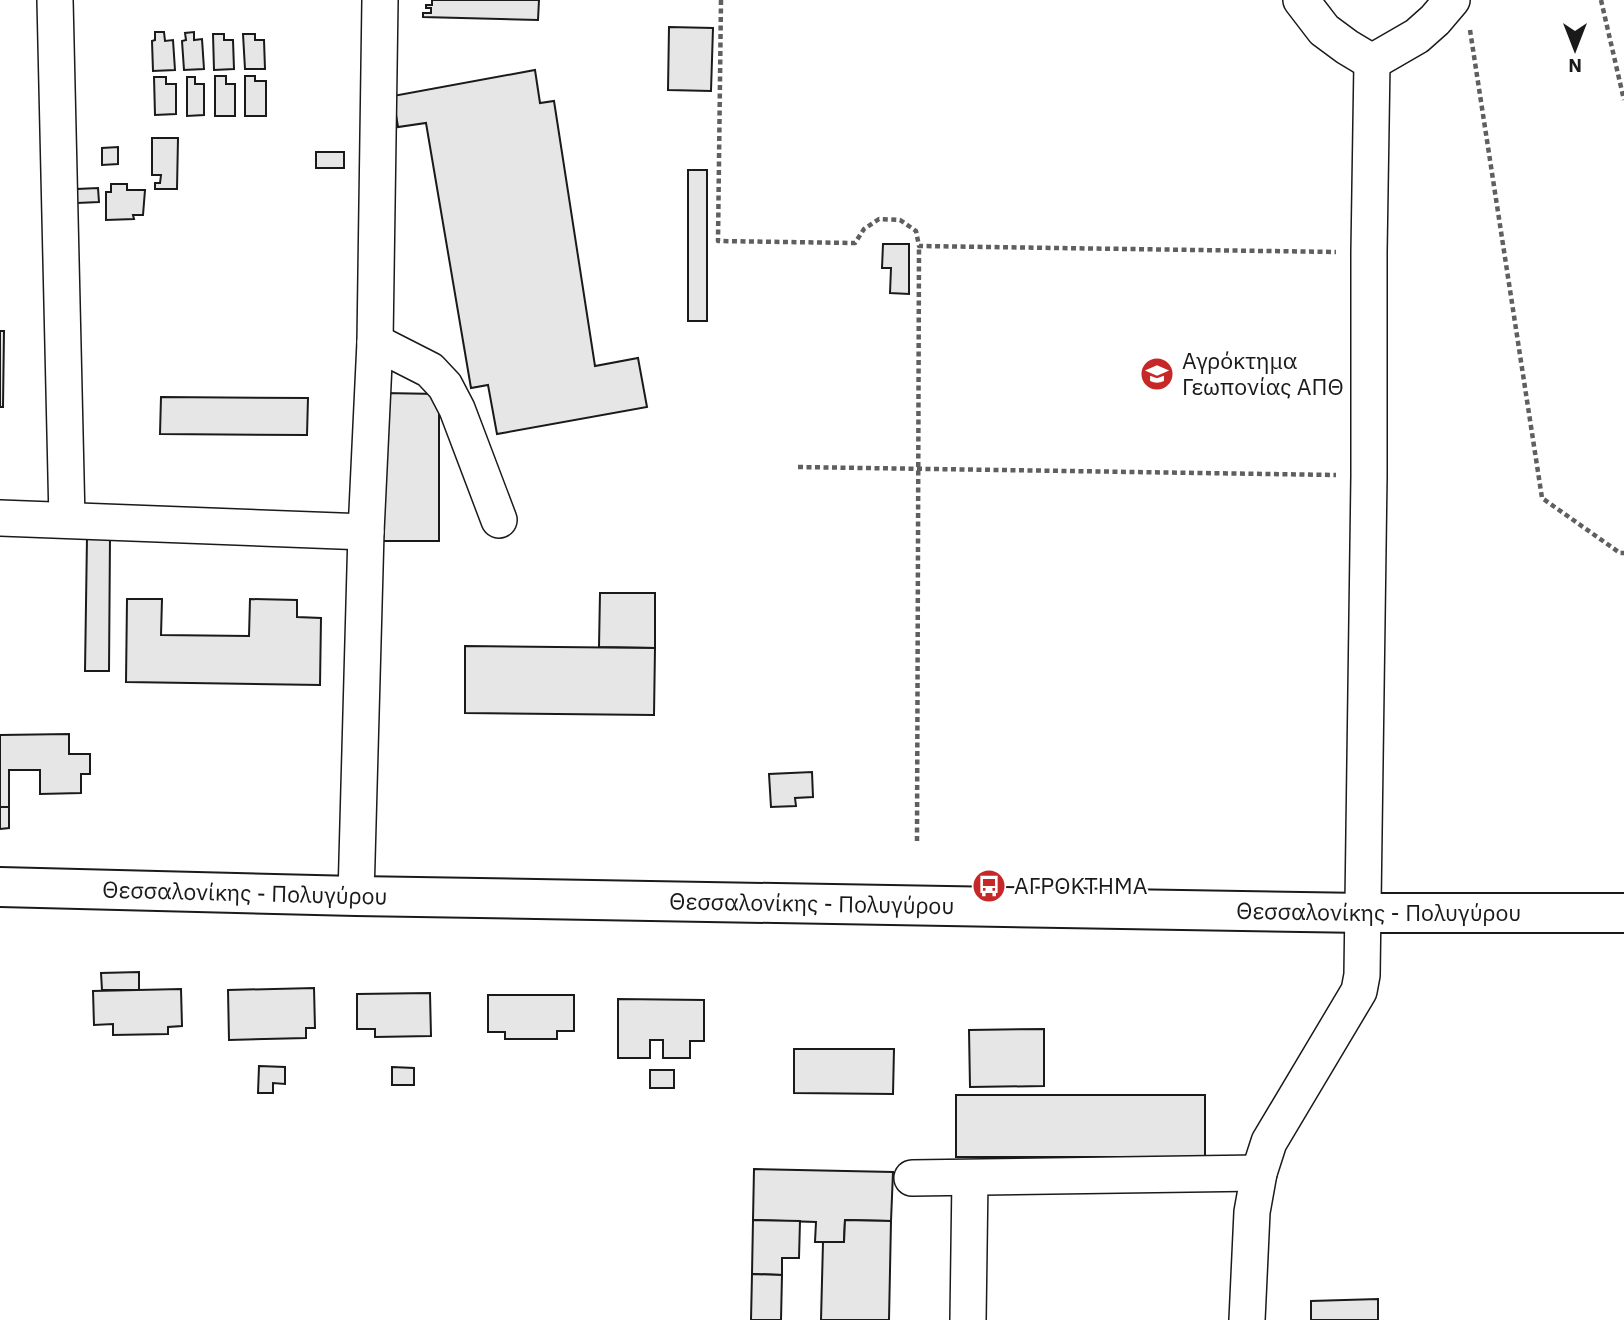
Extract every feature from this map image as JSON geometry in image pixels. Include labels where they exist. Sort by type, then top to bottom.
[{"type":"main road","name":"Θεσσαλονίκης - Πολυγύρου","points":[[0,887],[356,896],[1364,913],[1624,913]]},
{"type":"street","points":[[55,0],[67,520]]},
{"type":"street","points":[[356,896],[366,532],[375,342],[380,0]]},
{"type":"street","points":[[1301,0],[1324,30],[1371,62]]},
{"type":"street","points":[[1371,62],[1417,36],[1435,20],[1461,14]]},
{"type":"street","points":[[1247,1320],[1252,1212],[1259,1173],[1269,1142],[1359,991],[1362,975],[1371,62]]},
{"type":"street","points":[[375,342],[430,370],[445,386],[457,409],[499,520]]},
{"type":"street","points":[[0,518],[366,532]]},
{"type":"street","points":[[912,1178],[1259,1173]]},
{"type":"street","points":[[968,1320],[970,1178]]},
{"type":"path","points":[[721,0],[719,242],[855,243],[864,229],[879,219],[900,220],[916,231],[919,246],[917,841]]},
{"type":"path","points":[[1601,0],[1624,100]]},
{"type":"path","points":[[1461,14],[1542,498],[1620,553],[1624,553]]},
{"type":"path","points":[[919,246],[1369,252]]},
{"type":"path","points":[[798,467],[1369,476]]},
{"type":"building","points":[[432,0],[539,0],[538,20],[423,17],[423,13],[431,13],[431,8],[426,8],[426,5],[432,5]]},
{"type":"building","points":[[669,27],[713,28],[711,91],[668,90]]},
{"type":"building","points":[[155,32],[164,32],[165,41],[173,40],[175,70],[153,71],[152,41],[155,40]]},
{"type":"building","points":[[194,32],[194,40],[202,39],[204,69],[184,70],[182,41],[186,40],[185,33]]},
{"type":"building","points":[[213,34],[224,34],[224,40],[233,40],[234,69],[214,70]]},
{"type":"building","points":[[243,34],[255,34],[255,40],[264,40],[265,69],[245,69]]},
{"type":"building","points":[[535,70],[540,103],[554,101],[595,366],[638,358],[647,407],[497,434],[488,385],[471,388],[426,123],[398,127],[393,96]]},
{"type":"building","points":[[215,76],[226,76],[226,84],[235,84],[235,116],[215,116]]},
{"type":"building","points":[[245,76],[255,76],[255,81],[266,81],[266,116],[245,116]]},
{"type":"building","points":[[154,77],[166,77],[166,84],[176,84],[176,114],[155,115]]},
{"type":"building","points":[[187,77],[195,77],[195,84],[204,84],[204,115],[187,116]]},
{"type":"building","points":[[152,138],[178,138],[177,189],[155,189],[155,183],[160,183],[161,175],[152,175]]},
{"type":"building","points":[[118,147],[118,164],[102,165],[102,148]]},
{"type":"building","points":[[316,152],[344,152],[344,168],[316,168]]},
{"type":"building","points":[[688,170],[707,170],[707,321],[688,321]]},
{"type":"building","points":[[111,184],[127,184],[127,190],[145,190],[143,215],[133,215],[134,219],[106,220],[106,192],[111,192]]},
{"type":"building","points":[[98,188],[99,202],[77,203],[77,189]]},
{"type":"building","points":[[883,244],[909,244],[909,294],[890,293],[891,268],[882,268]]},
{"type":"building","points":[[0,331],[4,331],[3,407],[0,407]]},
{"type":"building","points":[[383,393],[439,394],[439,541],[382,541]]},
{"type":"building","points":[[161,397],[308,398],[307,435],[160,434]]},
{"type":"building","points":[[87,537],[110,537],[109,671],[85,671]]},
{"type":"building","points":[[600,593],[655,593],[655,648],[599,647]]},
{"type":"building","points":[[127,599],[162,599],[161,635],[249,636],[250,599],[297,600],[297,617],[321,618],[320,685],[126,682]]},
{"type":"building","points":[[465,646],[655,648],[654,715],[465,713]]},
{"type":"building","points":[[69,734],[69,754],[90,754],[90,774],[81,774],[81,793],[40,794],[40,770],[9,770],[9,807],[0,807],[0,735]]},
{"type":"building","points":[[812,772],[813,797],[795,798],[796,806],[771,807],[769,774]]},
{"type":"building","points":[[0,807],[9,807],[9,828],[0,829]]},
{"type":"building","points":[[139,972],[139,990],[102,990],[101,973]]},
{"type":"building","points":[[314,988],[315,1028],[306,1028],[306,1038],[229,1040],[228,990]]},
{"type":"building","points":[[181,989],[182,1026],[168,1027],[168,1034],[113,1035],[113,1024],[94,1025],[93,991]]},
{"type":"building","points":[[430,993],[431,1036],[375,1037],[375,1029],[357,1029],[357,994]]},
{"type":"building","points":[[488,995],[574,995],[574,1031],[557,1031],[557,1039],[505,1039],[505,1032],[488,1032]]},
{"type":"building","points":[[618,999],[704,1000],[704,1041],[690,1041],[690,1058],[663,1058],[663,1040],[650,1040],[650,1058],[618,1058]]},
{"type":"building","points":[[1044,1029],[1044,1086],[970,1087],[969,1030]]},
{"type":"building","points":[[794,1049],[894,1049],[893,1094],[794,1093]]},
{"type":"building","points":[[259,1066],[285,1067],[285,1084],[273,1083],[273,1093],[258,1093]]},
{"type":"building","points":[[392,1067],[414,1068],[414,1085],[392,1085]]},
{"type":"building","points":[[650,1070],[674,1070],[674,1088],[650,1088]]},
{"type":"building","points":[[956,1095],[1205,1095],[1205,1157],[956,1157]]},
{"type":"building","points":[[754,1169],[893,1172],[891,1221],[845,1220],[844,1242],[815,1242],[816,1222],[753,1220]]},
{"type":"building","points":[[753,1220],[800,1221],[799,1258],[782,1258],[782,1275],[752,1274]]},
{"type":"building","points":[[845,1220],[891,1221],[889,1320],[821,1320],[823,1242],[844,1242]]},
{"type":"building","points":[[752,1274],[782,1275],[781,1320],[751,1320]]},
{"type":"building","points":[[1378,1299],[1378,1320],[1311,1320],[1311,1301]]},
{"type":"place","name":"Αγρόκτημα Γεωπονίας ΑΠΘ","points":[[1157,374]]},
{"type":"place","name":"ΑΓΡΟΚΤΗΜΑ","points":[[989,886]]}]
